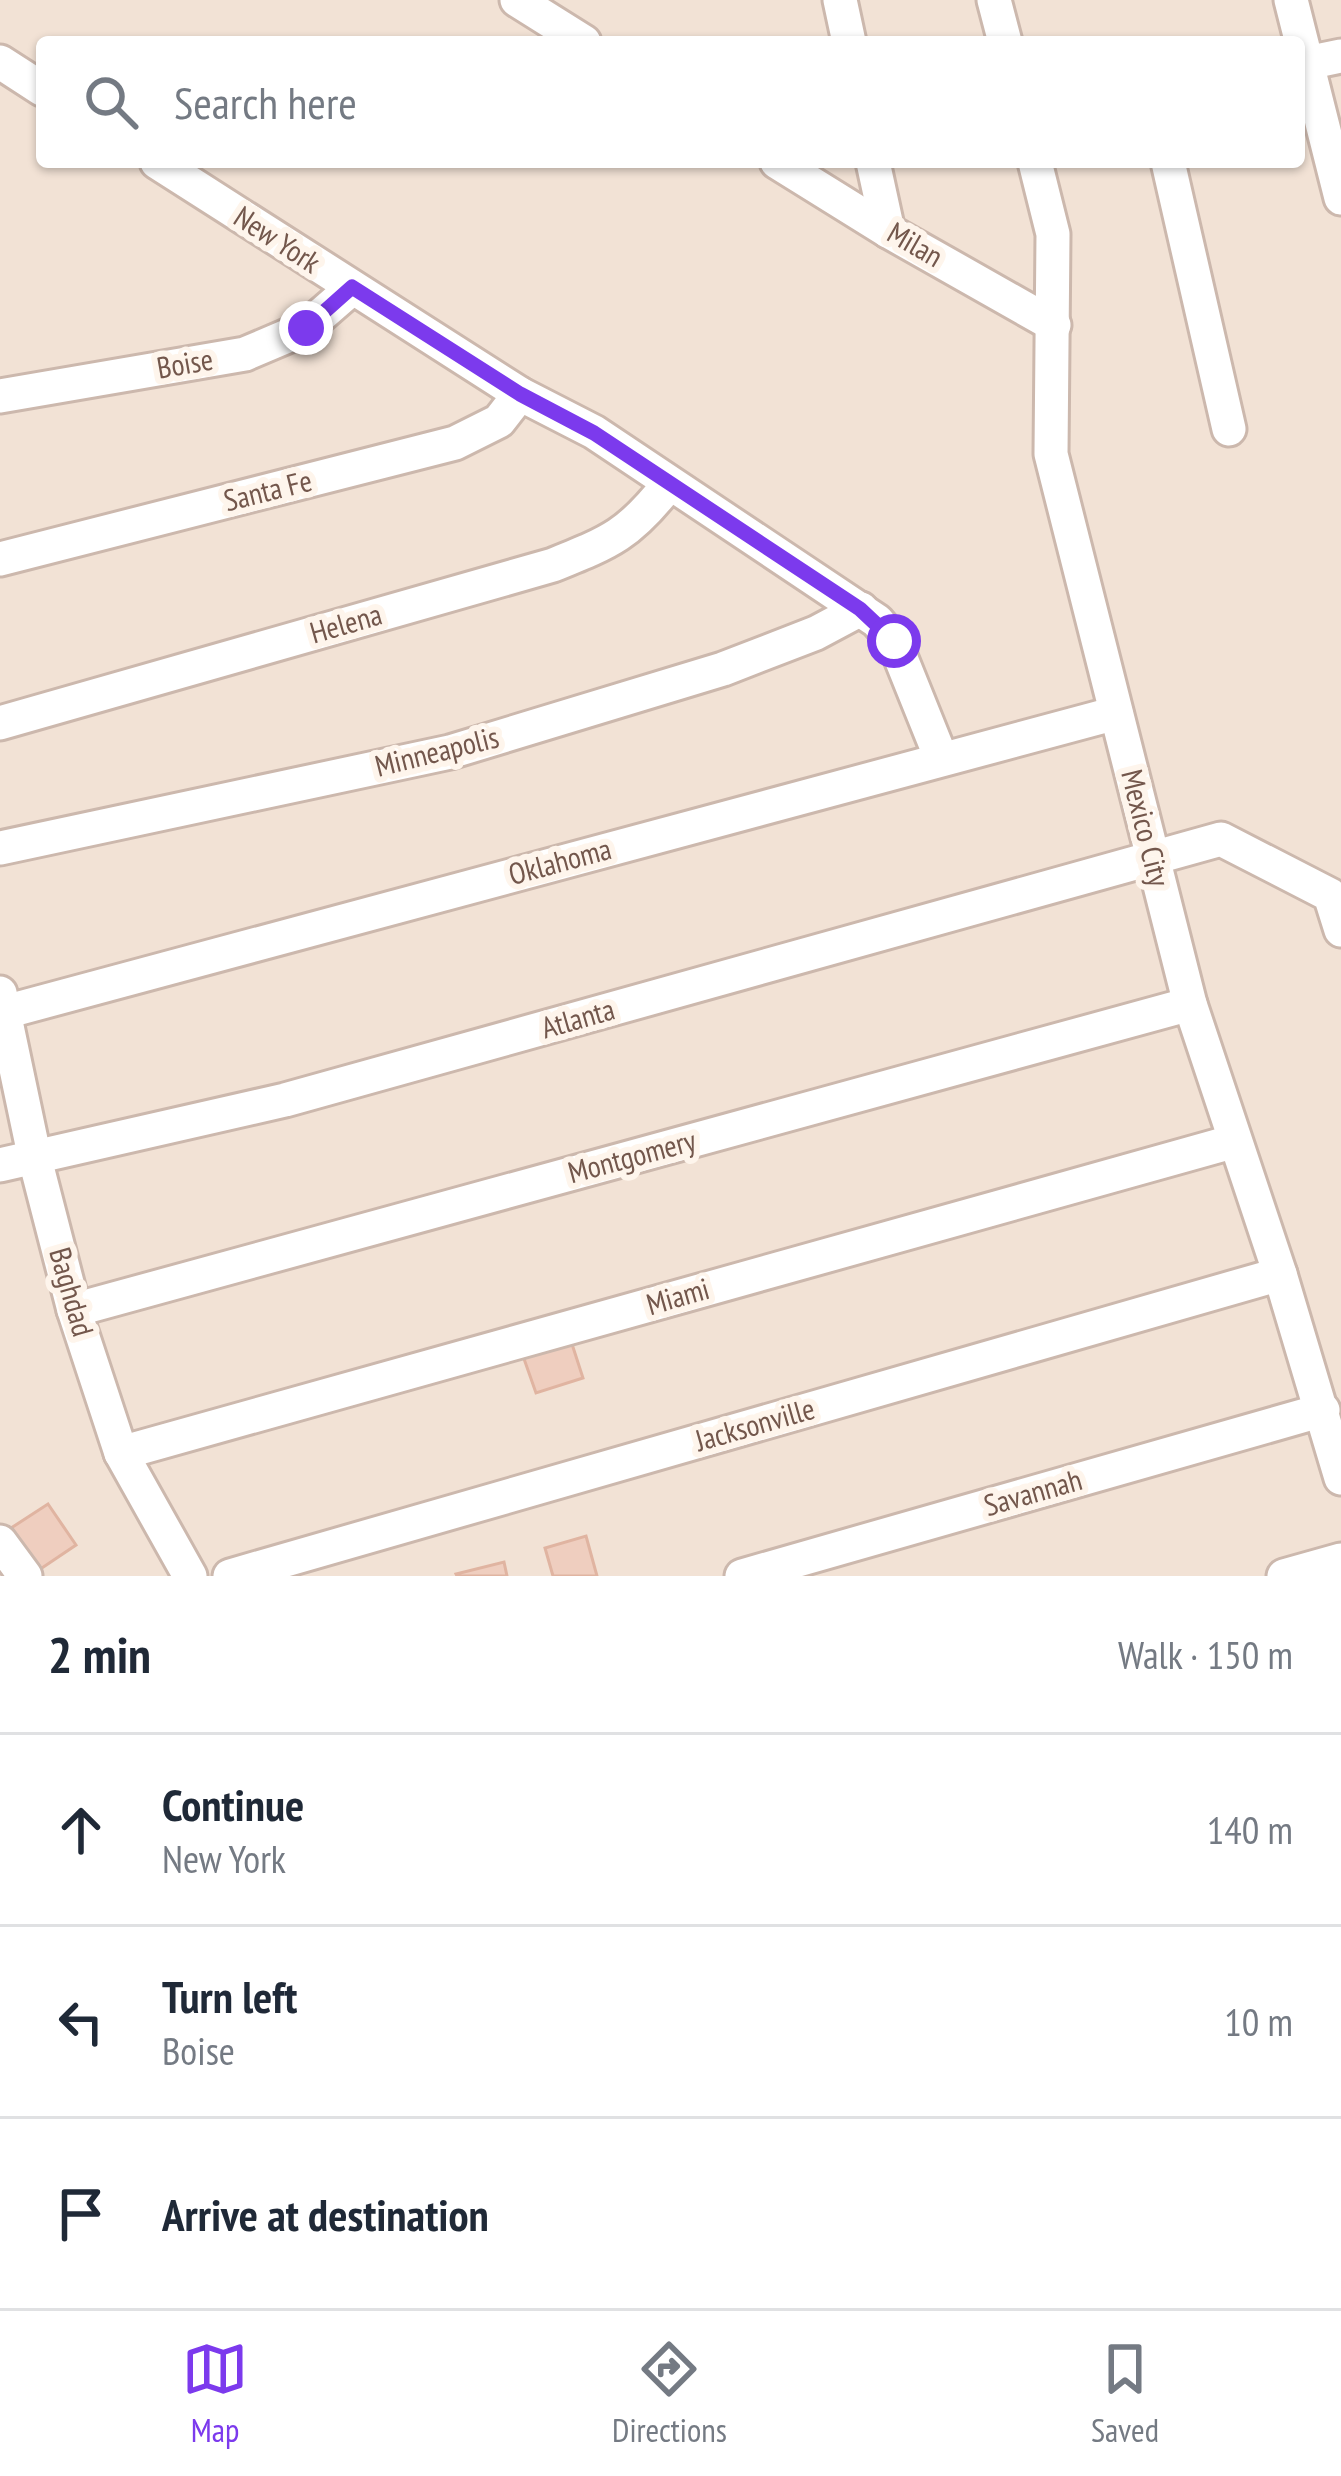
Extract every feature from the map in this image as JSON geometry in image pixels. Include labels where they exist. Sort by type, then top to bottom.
[{"type":"street","points":[[517,0],[574,36]]},
{"type":"street","points":[[840,0],[848,36]]},
{"type":"street","points":[[994,0],[1003,36]]},
{"type":"street","points":[[1292,0],[1301,36]]},
{"type":"street","points":[[1305,55],[1341,198]]},
{"type":"street","points":[[1307,63],[1341,56]]},
{"type":"street","points":[[0,62],[36,84]]},
{"type":"street","name":"New York","points":[[166,168],[520,394],[594,433],[860,609],[894,641],[941,758]]},
{"type":"street","name":"Milan","points":[[787,168],[1054,325]]},
{"type":"street","points":[[875,168],[888,231]]},
{"type":"street","name":"Mexico City","points":[[1036,168],[1053,234],[1051,454],[1190,1004],[1280,1274],[1341,1478]]},
{"type":"street","points":[[1169,168],[1229,429]]},
{"type":"street","name":"Boise","points":[[0,396],[245,354],[306,328],[352,287]]},
{"type":"street","name":"Santa Fe","points":[[0,559],[455,443],[499,421],[520,394]]},
{"type":"street","name":"Helena","points":[[0,723],[553,565],[615,540],[642,518],[668,485]]},
{"type":"street","name":"Minneapolis","points":[[0,848],[450,752],[724,669],[816,633],[860,609]]},
{"type":"street","name":"Oklahoma","points":[[2,1002],[1116,713]]},
{"type":"street","name":"Atlanta","points":[[0,1165],[285,1100],[1221,839],[1330,895],[1341,930]]},
{"type":"street","name":"Baghdad","points":[[2,1002],[35,1159],[74,1310],[121,1453],[190,1576]]},
{"type":"street","name":"Montgomery","points":[[74,1310],[1190,1004]]},
{"type":"street","name":"Miami","points":[[121,1453],[1235,1141]]},
{"type":"street","name":"Jacksonville","points":[[230,1576],[1280,1274]]},
{"type":"street","name":"Savannah","points":[[742,1576],[1323,1410]]},
{"type":"street","points":[[0,1542],[25,1576]]},
{"type":"street","points":[[1285,1576],[1341,1560]]},
{"type":"shaded area","points":[[0,0],[1341,0],[1341,1576],[0,1576]]},
{"type":"building","points":[[571,1341],[583,1378],[536,1393],[523,1356]]},
{"type":"building","points":[[48,1504],[76,1545],[36,1572],[8,1530]]},
{"type":"building","points":[[586,1536],[597,1576],[553,1576],[545,1548]]},
{"type":"building","points":[[504,1562],[507,1576],[456,1574]]},
{"type":"route","points":[[306,328],[352,287],[520,394],[594,433],[860,609],[894,641]]}]
